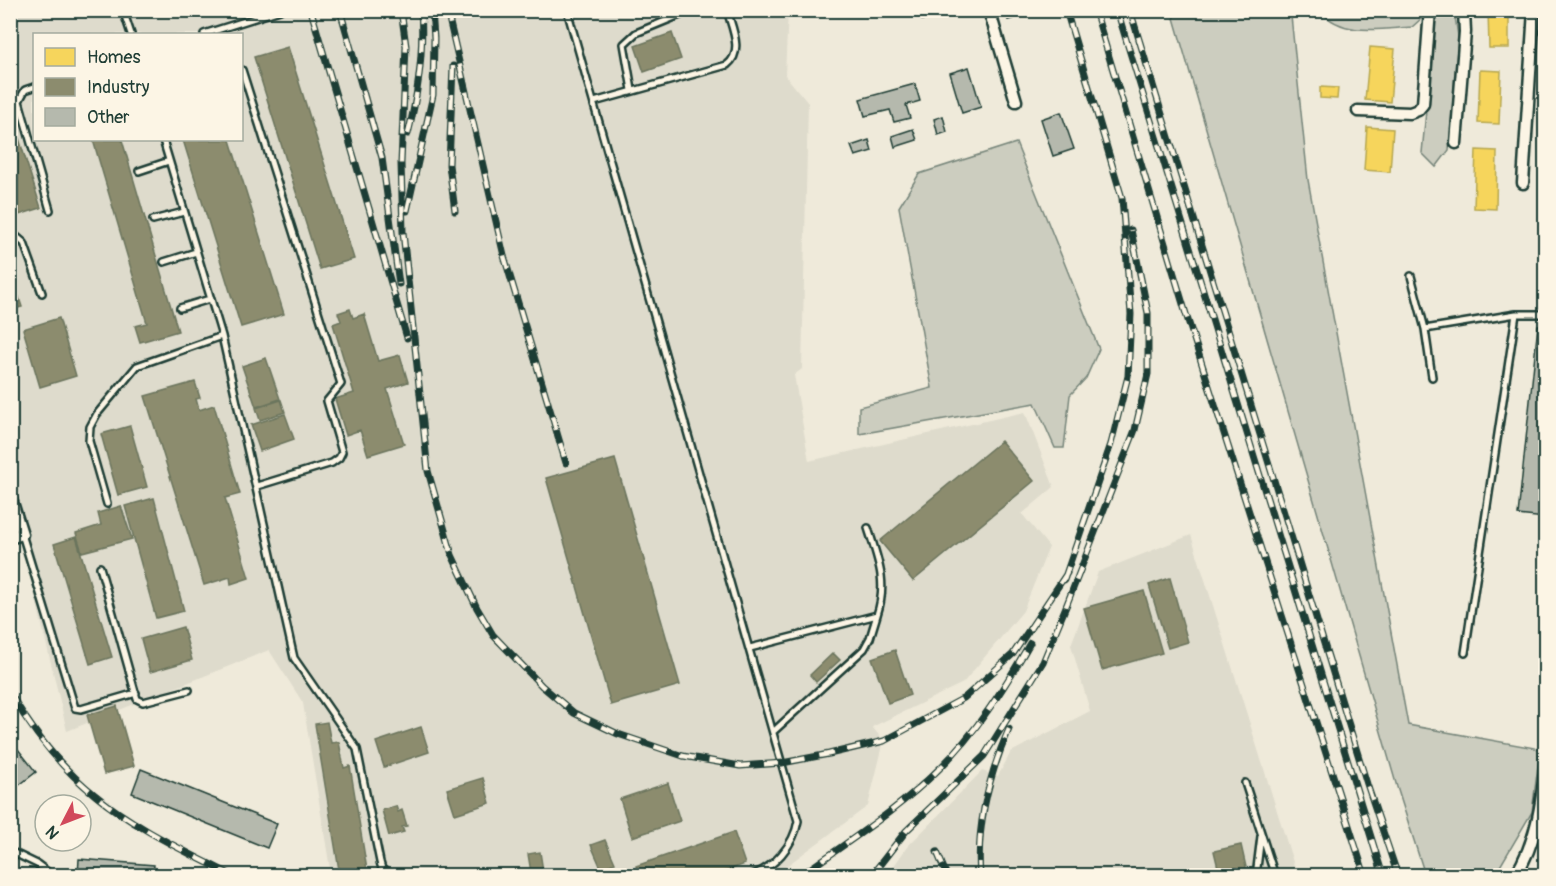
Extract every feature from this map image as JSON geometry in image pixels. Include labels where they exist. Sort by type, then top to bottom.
[{"type":"street","points":[[989,10],[1016,101]]},
{"type":"street","points":[[1358,111],[1410,113],[1418,110],[1423,104],[1430,10]]},
{"type":"street","points":[[1456,143],[1465,32],[1464,10]]},
{"type":"street","points":[[1523,183],[1534,10]]},
{"type":"street","points":[[10,496],[16,536]]},
{"type":"street","points":[[1515,876],[1522,864],[1540,813],[1545,763]]},
{"type":"lane","points":[[123,10],[131,33]]},
{"type":"lane","points":[[207,33],[280,10]]},
{"type":"lane","points":[[567,10],[798,821],[790,843],[772,863],[750,876]]},
{"type":"lane","points":[[632,90],[624,44],[636,33],[692,10]]},
{"type":"lane","points":[[594,102],[727,65],[734,60],[737,51],[727,10]]},
{"type":"lane","points":[[228,27],[230,33]]},
{"type":"lane","points":[[243,73],[341,384],[327,401],[342,452],[339,458],[257,486]]},
{"type":"lane","points":[[33,87],[25,90],[19,101],[50,210]]},
{"type":"lane","points":[[163,141],[222,336],[294,658],[357,749],[380,862],[382,869],[391,876]]},
{"type":"lane","points":[[139,171],[169,161]]},
{"type":"lane","points":[[153,220],[184,212]]},
{"type":"lane","points":[[10,231],[24,243],[42,293]]},
{"type":"lane","points":[[164,262],[196,252]]},
{"type":"lane","points":[[1411,276],[1425,329],[1432,377]]},
{"type":"lane","points":[[180,308],[210,299]]},
{"type":"lane","points":[[1425,329],[1516,314],[1545,314]]},
{"type":"lane","points":[[1465,653],[1516,314]]},
{"type":"lane","points":[[107,504],[89,441],[90,427],[97,414],[137,366],[222,336]]},
{"type":"lane","points":[[774,731],[864,649],[870,638],[883,597],[882,575],[868,528]]},
{"type":"lane","points":[[16,536],[75,708],[81,709],[136,693]]},
{"type":"lane","points":[[100,567],[137,699],[143,702],[189,690]]},
{"type":"lane","points":[[750,648],[877,615]]},
{"type":"lane","points":[[1245,783],[1275,876]]},
{"type":"lane","points":[[1256,876],[1261,834]]},
{"type":"lane","points":[[10,850],[37,864],[53,876]]},
{"type":"shaded area","points":[[10,11],[788,11],[785,75],[808,103],[802,369],[794,375],[809,461],[1025,412],[1054,487],[1022,514],[1049,547],[1023,611],[963,683],[872,727],[884,741],[868,806],[774,875],[331,875],[303,703],[269,650],[67,731],[14,507],[11,508]]},
{"type":"shaded area","points":[[1172,11],[1316,11],[1319,14],[1291,16],[1308,180],[1408,725],[1540,749],[1532,812],[1495,875],[1425,875],[1397,787]]},
{"type":"shaded area","points":[[1320,11],[1416,11],[1422,18],[1412,27],[1363,30],[1340,25]]},
{"type":"shaded area","points":[[1440,11],[1454,11],[1458,36],[1449,150],[1436,167],[1422,153],[1434,26]]},
{"type":"shaded area","points":[[1016,143],[1099,349],[1086,378],[1070,395],[1064,448],[1055,448],[1035,403],[859,434],[859,407],[932,388],[899,207],[919,174]]},
{"type":"shaded area","points":[[1191,535],[1297,875],[887,876],[907,847],[982,771],[998,776],[1011,752],[1090,711],[1071,645],[1098,572]]},
{"type":"building: Homes","points":[[1488,10],[1509,10],[1509,48],[1489,48]]},
{"type":"building: Homes","points":[[1370,47],[1395,49],[1390,102],[1365,100]]},
{"type":"building: Homes","points":[[1480,70],[1501,71],[1499,124],[1478,123]]},
{"type":"building: Homes","points":[[1320,87],[1338,88],[1337,99],[1320,98]]},
{"type":"building: Homes","points":[[1367,127],[1393,129],[1390,172],[1364,170]]},
{"type":"building: Homes","points":[[1476,150],[1497,151],[1496,209],[1474,208]]},
{"type":"building: Industry","points":[[672,33],[681,59],[644,72],[635,46]]},
{"type":"building: Industry","points":[[288,47],[354,259],[320,269],[254,57]]},
{"type":"building: Industry","points":[[10,110],[41,208],[12,217],[10,213]]},
{"type":"building: Industry","points":[[93,141],[122,141],[178,331],[140,342],[135,326],[147,323]]},
{"type":"building: Industry","points":[[183,141],[230,141],[284,314],[241,327]]},
{"type":"building: Industry","points":[[10,270],[22,307],[10,310]]},
{"type":"building: Industry","points":[[350,309],[353,318],[364,314],[378,361],[400,355],[408,382],[387,389],[404,444],[368,455],[360,430],[346,435],[335,399],[354,393],[333,324],[341,321],[338,313]]},
{"type":"building: Industry","points":[[59,318],[76,376],[40,387],[23,329]]},
{"type":"building: Industry","points":[[266,358],[280,399],[256,407],[242,366]]},
{"type":"building: Industry","points":[[195,382],[200,398],[196,399],[199,410],[214,405],[240,494],[225,498],[249,578],[231,584],[230,577],[204,585],[145,396]]},
{"type":"building: Industry","points":[[281,400],[285,412],[260,420],[256,408]]},
{"type":"building: Industry","points":[[285,414],[294,439],[260,451],[251,425]]},
{"type":"building: Industry","points":[[130,426],[147,487],[118,495],[101,434]]},
{"type":"building: Industry","points":[[1001,441],[1034,481],[913,581],[880,541]]},
{"type":"building: Industry","points":[[615,459],[680,685],[611,705],[546,478]]},
{"type":"building: Industry","points":[[154,498],[184,611],[156,618],[125,506]]},
{"type":"building: Industry","points":[[121,506],[132,539],[82,552],[76,533],[101,525],[98,513]]},
{"type":"building: Industry","points":[[76,537],[112,657],[90,664],[54,544]]},
{"type":"building: Industry","points":[[1170,578],[1188,642],[1168,648],[1149,585]]},
{"type":"building: Industry","points":[[1144,591],[1162,653],[1102,670],[1084,608]]},
{"type":"building: Industry","points":[[183,627],[192,660],[150,672],[141,639]]},
{"type":"building: Industry","points":[[895,650],[910,695],[888,703],[872,658]]},
{"type":"building: Industry","points":[[833,653],[840,660],[816,682],[810,675]]},
{"type":"building: Industry","points":[[117,706],[134,766],[104,774],[87,715]]},
{"type":"building: Industry","points":[[327,722],[331,743],[339,742],[344,768],[350,766],[368,876],[340,876],[315,724]]},
{"type":"building: Industry","points":[[421,727],[429,752],[384,767],[376,742]]},
{"type":"building: Industry","points":[[483,778],[490,803],[455,814],[447,789]]},
{"type":"building: Industry","points":[[668,783],[680,821],[632,837],[620,799]]},
{"type":"building: Industry","points":[[396,806],[398,812],[402,810],[407,826],[402,827],[404,832],[389,836],[382,810]]},
{"type":"building: Industry","points":[[734,832],[745,864],[712,876],[639,876],[636,866]]},
{"type":"building: Industry","points":[[605,840],[615,863],[601,868],[591,845]]},
{"type":"building: Industry","points":[[1241,845],[1248,876],[1220,876],[1214,851]]},
{"type":"building: Industry","points":[[540,852],[543,871],[531,872],[528,854]]},
{"type":"building: Other","points":[[919,10],[949,10],[922,20]]},
{"type":"building: Other","points":[[1006,10],[1029,10],[1030,14],[1008,20]]},
{"type":"building: Other","points":[[969,67],[981,107],[962,113],[950,73]]},
{"type":"building: Other","points":[[915,84],[920,101],[906,105],[910,118],[894,122],[890,110],[865,116],[860,99]]},
{"type":"building: Other","points":[[1061,112],[1074,149],[1053,156],[1041,119]]},
{"type":"building: Other","points":[[943,116],[947,132],[938,135],[934,119]]},
{"type":"building: Other","points":[[913,129],[917,140],[895,147],[892,136]]},
{"type":"building: Other","points":[[869,140],[872,151],[855,156],[851,146]]},
{"type":"building: Other","points":[[1538,325],[1546,326],[1545,518],[1518,515]]},
{"type":"building: Other","points":[[10,739],[36,772],[18,786],[10,776]]},
{"type":"building: Other","points":[[141,769],[277,824],[267,848],[132,793]]},
{"type":"building: Other","points":[[79,859],[154,865],[153,876],[78,876]]},
{"type":"building: Other","points":[[19,869],[28,876],[15,876]]},
{"type":"railway","points":[[340,10],[382,158],[399,284]]},
{"type":"railway","points":[[401,10],[406,46],[401,163],[403,232],[428,471],[452,555],[477,608],[493,635],[542,686],[574,713],[618,734],[683,756],[740,766],[782,763],[829,754],[884,741],[964,698],[1013,654],[1067,573]]},
{"type":"railway","points":[[408,134],[419,73],[422,41],[421,10]]},
{"type":"railway","points":[[407,211],[433,95],[432,10]]},
{"type":"railway","points":[[447,10],[504,256],[566,463]]},
{"type":"railway","points":[[1064,580],[1111,444],[1128,376],[1131,314],[1122,198],[1066,10]]},
{"type":"railway","points":[[1095,10],[1186,314],[1365,876]]},
{"type":"railway","points":[[1117,10],[1383,876]]},
{"type":"railway","points":[[1130,10],[1367,784],[1398,876]]},
{"type":"railway","points":[[312,14],[407,338]]},
{"type":"railway","points":[[453,66],[449,165],[455,211]]},
{"type":"railway","points":[[871,876],[906,831],[984,756],[1043,662],[1067,604],[1135,430],[1148,374],[1148,313],[1131,230]]},
{"type":"railway","points":[[800,876],[889,812],[939,769],[989,709],[1030,643]]},
{"type":"railway","points":[[10,693],[48,748],[70,773],[95,795],[144,829],[233,876]]},
{"type":"railway","points":[[980,876],[982,819],[995,764],[1009,729]]},
{"type":"railway","points":[[937,852],[947,876]]}]
